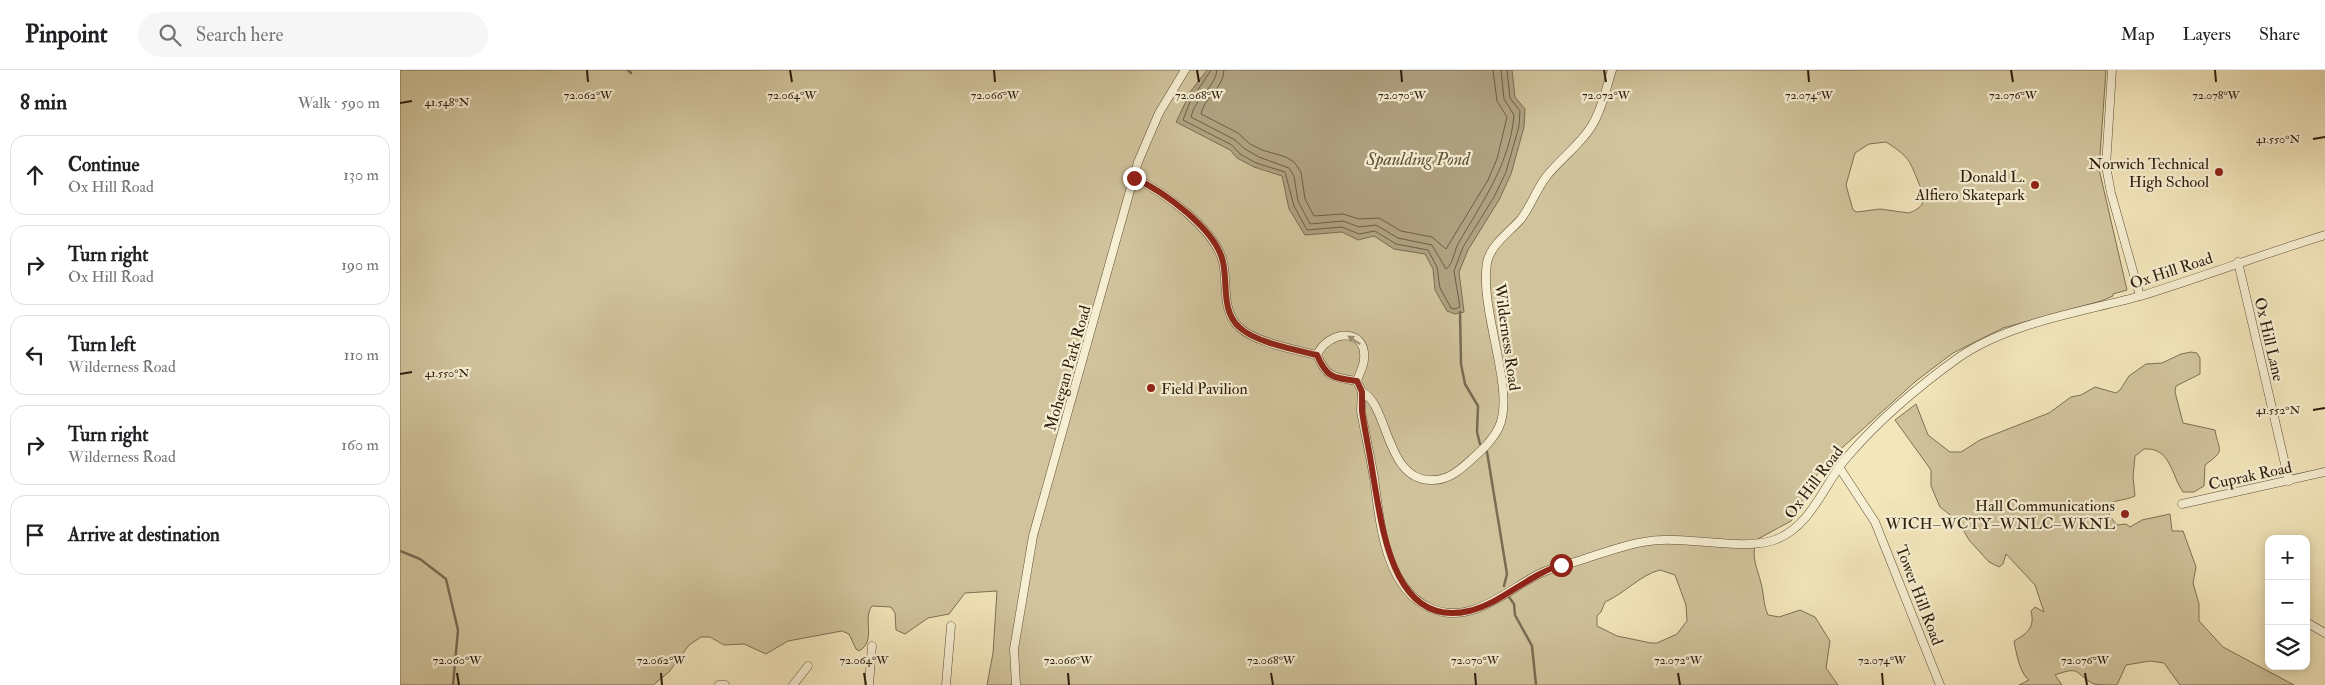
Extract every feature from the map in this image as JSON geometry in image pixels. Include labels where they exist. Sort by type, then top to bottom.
[{"type":"street","name":"Mohegan Park Road","points":[[1016,685],[1014,649],[1033,536],[1148,134],[1169,94],[1185,70]]},
{"type":"street","name":"Wilderness Road","points":[[1357,381],[1362,392],[1371,398],[1389,443],[1398,457],[1410,472],[1420,478],[1434,480],[1452,475],[1467,464],[1490,440],[1499,428],[1504,403],[1488,304],[1486,279],[1488,257],[1528,210],[1546,177],[1590,128],[1598,113],[1612,70]]},
{"type":"street","points":[[2112,70],[2106,166],[2111,193],[2140,296]]},
{"type":"street","points":[[1134,178],[1161,193],[1194,221],[1210,239],[1223,260],[1228,308],[1237,326],[1255,337],[1317,355],[1324,369],[1331,376],[1357,381],[1365,357],[1362,346],[1354,338],[1343,335],[1332,337],[1321,347],[1317,355]]},
{"type":"street","name":"Ox Hill Road","points":[[1362,392],[1362,411],[1387,550],[1407,590],[1426,606],[1444,612],[1473,610],[1547,570],[1646,542],[1665,540],[1756,543],[1776,540],[1800,525],[1839,467],[1890,415],[1939,372],[1976,347],[2009,332],[2140,296],[2238,262],[2325,235]]},
{"type":"street","name":"Ox Hill Lane","points":[[2238,262],[2288,481]]},
{"type":"street","name":"Tower Hill Road","points":[[1839,467],[1875,522],[1940,685]]},
{"type":"street","name":"Cuprak Road","points":[[2182,504],[2325,472]]},
{"type":"street","points":[[2310,624],[2325,633]]},
{"type":"street","points":[[946,685],[951,626]]},
{"type":"street","points":[[869,685],[872,646]]},
{"type":"street","points":[[793,685],[808,666]]},
{"type":"street","points":[[718,685],[725,685]]},
{"type":"shaded area","points":[[400,70],[2106,70],[2099,169],[2127,290],[2113,294],[2113,296],[2101,301],[2003,328],[1953,353],[1916,381],[1833,456],[1818,473],[1804,503],[1791,521],[1756,540],[1754,557],[1768,615],[1779,617],[1800,610],[1815,617],[1830,641],[1826,668],[1838,685],[987,685],[993,653],[997,591],[965,593],[949,614],[928,618],[905,634],[896,630],[895,613],[891,607],[872,606],[868,617],[867,642],[859,651],[856,649],[849,634],[842,631],[788,641],[766,654],[744,644],[724,645],[710,637],[701,637],[689,645],[669,672],[653,685],[400,685]],"holes":[[[1886,142],[1909,161],[1922,190],[1923,203],[1916,210],[1909,213],[1880,209],[1857,212],[1853,210],[1846,185],[1855,153],[1869,144]],[[1660,570],[1675,575],[1686,605],[1687,621],[1677,634],[1657,643],[1651,643],[1617,636],[1597,626],[1597,616],[1605,602],[1646,576]]]},
{"type":"shaded area","points":[[2197,353],[2200,358],[2200,374],[2176,386],[2175,392],[2183,423],[2215,430],[2219,447],[2216,456],[2205,465],[2204,486],[2194,492],[2183,492],[2165,457],[2160,452],[2144,449],[2135,456],[2133,477],[2135,496],[2110,503],[2107,505],[2108,510],[2117,525],[2126,524],[2130,527],[2142,520],[2170,514],[2172,531],[2183,531],[2196,567],[2193,583],[2199,604],[2199,621],[2223,647],[2294,685],[2180,685],[2164,663],[2150,661],[2126,665],[2117,685],[2094,684],[2077,672],[2070,671],[2055,675],[2062,685],[2019,685],[2029,680],[2021,668],[2014,641],[2029,629],[2032,621],[2031,611],[2035,607],[2044,612],[2035,585],[2006,554],[2003,564],[1999,567],[1989,562],[1969,540],[1958,521],[1940,507],[1931,486],[1931,470],[1895,420],[1916,404],[1928,435],[1950,452],[1961,452],[1980,440],[2049,413],[2071,397],[2081,395],[2095,387],[2116,393],[2129,376],[2146,364],[2162,363],[2181,354]]},
{"type":"water","name":"Spaulding Pond","points":[[1207,70],[1512,70],[1515,97],[1525,109],[1524,127],[1511,174],[1499,200],[1468,250],[1459,272],[1464,312],[1455,314],[1447,311],[1435,290],[1433,269],[1425,254],[1394,249],[1374,236],[1358,240],[1342,232],[1305,235],[1289,209],[1282,176],[1254,167],[1237,158],[1230,150],[1176,122],[1191,91]]},
{"type":"waterway","points":[[628,70],[631,73]]},
{"type":"waterway","points":[[1460,312],[1461,364],[1465,384],[1478,406],[1477,432],[1480,444]]},
{"type":"waterway","points":[[1487,452],[1507,574],[1504,586]]},
{"type":"waterway","points":[[400,551],[420,559],[446,579],[458,630],[453,685]]},
{"type":"waterway","points":[[1509,597],[1514,604],[1515,615],[1532,646],[1536,685]]},
{"type":"place","name":"Norwich Technical High School","points":[[2219,172]]},
{"type":"place","name":"Donald L. Alfiero Skatepark","points":[[2035,185]]},
{"type":"place","name":"Field Pavilion","points":[[1151,388]]},
{"type":"place","name":"Hall Communications WICH–WCTY–WNLC–WKNL","points":[[2125,514]]},
{"type":"route","points":[[1134,178],[1161,193],[1194,221],[1203,229],[1218,250],[1223,260],[1229,313],[1240,329],[1260,338],[1317,355],[1324,369],[1331,376],[1338,379],[1357,381],[1362,392],[1361,406],[1366,438],[1387,550],[1407,590],[1418,600],[1426,606],[1447,613],[1469,611],[1494,600],[1540,573],[1561,565]]}]
